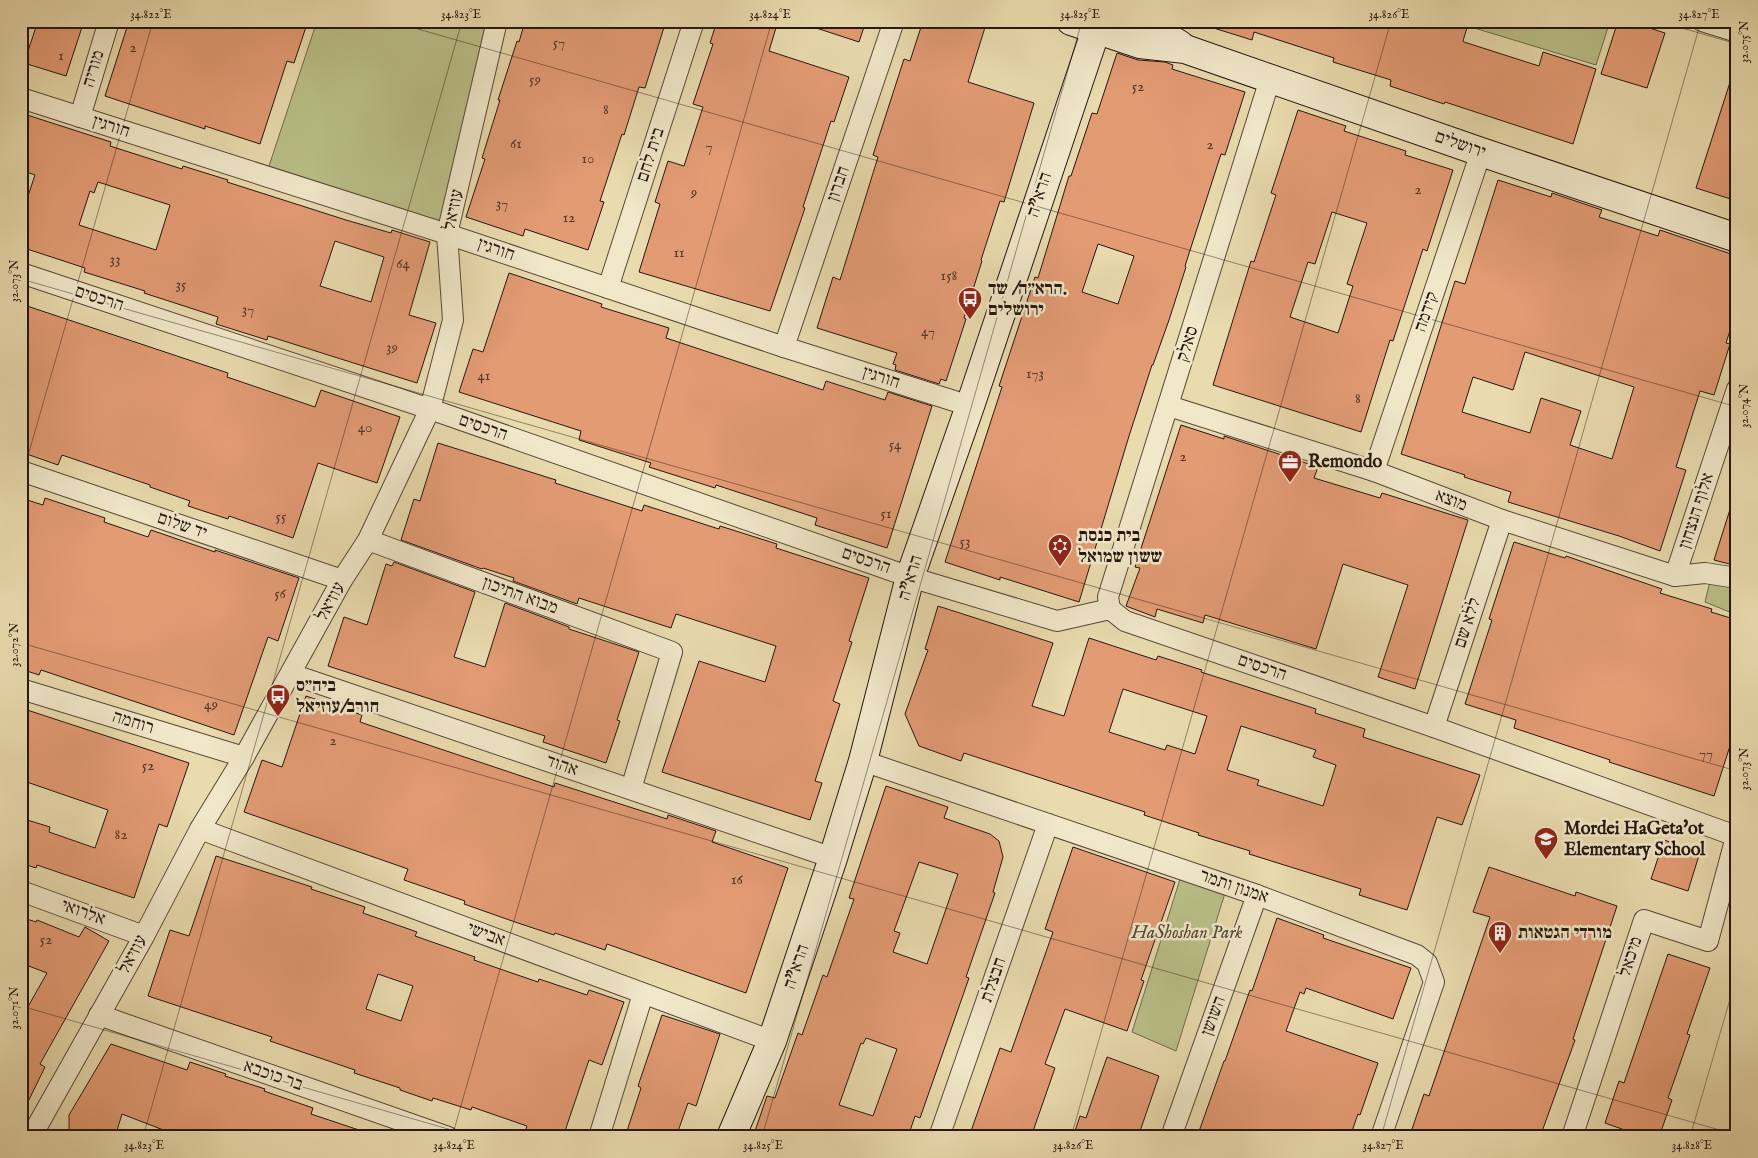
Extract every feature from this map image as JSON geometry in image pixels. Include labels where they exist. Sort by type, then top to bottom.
[{"type":"street","name":"מוריה","points":[[80,117],[109,21]]},
{"type":"street","name":"עוזיאל","points":[[31,1137],[144,936],[200,829],[244,757],[342,580],[368,540],[430,409],[453,320],[448,234],[497,21]]},
{"type":"street","name":"בית לחם","points":[[608,288],[694,21]]},
{"type":"street","name":"חברון","points":[[784,347],[894,21]]},
{"type":"street","points":[[1138,21],[1146,24],[1185,49]]},
{"type":"street","points":[[1702,21],[1737,32]]},
{"type":"street","points":[[1088,24],[1140,44],[1185,49]]},
{"type":"street","name":"הרא\"ה","points":[[731,1137],[772,1041],[833,858],[863,761],[910,577],[970,406],[1088,24]]},
{"type":"street","name":"ירושלים","points":[[1185,49],[1481,152],[1737,238]]},
{"type":"street","name":"סאלק","points":[[1110,608],[1108,597],[1270,79]]},
{"type":"street","name":"חורגין","points":[[21,98],[448,234],[784,347],[970,406]]},
{"type":"street","name":"קידמה","points":[[1374,471],[1481,152]]},
{"type":"street","name":"הרכסים","points":[[21,273],[430,409],[910,577],[1057,621],[1110,608],[1125,621],[1434,726],[1736,834]]},
{"type":"street","name":"אלוף הנצחון","points":[[1675,576],[1737,390]]},
{"type":"street","name":"מוצא","points":[[1169,406],[1374,471],[1502,520],[1675,576],[1705,573],[1737,578]]},
{"type":"street","name":"יד שלום","points":[[21,471],[342,580]]},
{"type":"street","name":"ללא שם","points":[[1434,726],[1502,520]]},
{"type":"street","name":"מבוא התיכון","points":[[368,540],[672,652],[631,790]]},
{"type":"street","name":"אהוד","points":[[291,674],[833,858]]},
{"type":"street","name":"רוחמה","points":[[21,689],[244,757]]},
{"type":"street","name":"אמנון ותמר","points":[[863,761],[1257,895],[1418,955],[1427,963],[1434,982],[1381,1137]]},
{"type":"street","name":"חבצלת","points":[[940,1137],[1048,824]]},
{"type":"street","name":"אבישי","points":[[200,829],[772,1041]]},
{"type":"street","name":"מיכאל","points":[[1572,1137],[1644,920],[1708,941],[1736,834]]},
{"type":"street","name":"אלרואי","points":[[21,891],[144,936]]},
{"type":"street","name":"השושן","points":[[1171,1137],[1257,895]]},
{"type":"street","points":[[599,1137],[643,994]]},
{"type":"street","name":"בר כוכבא","points":[[99,1016],[448,1137]]},
{"type":"green space","points":[[317,21],[498,21],[441,225],[268,169]]},
{"type":"green space","points":[[1473,21],[1610,21],[1596,65],[1471,27]]},
{"type":"green space","points":[[1714,564],[1737,571],[1737,615],[1705,602]]},
{"type":"green space","name":"HaShoshan Park","points":[[1181,876],[1225,893],[1176,1051],[1132,1032]]},
{"type":"building","points":[[38,21],[84,21],[66,76],[24,63]]},
{"type":"building","points":[[129,21],[308,21],[294,63],[287,61],[260,144],[205,126],[205,129],[105,96]]},
{"type":"building","points":[[525,21],[666,21],[645,88],[639,87],[624,135],[622,134],[600,201],[604,202],[588,250],[525,229],[523,236],[466,217],[485,159],[482,158],[500,100],[498,100]]},
{"type":"building","points":[[717,21],[778,21],[769,51],[849,77],[834,122],[831,121],[803,207],[805,208],[770,311],[639,272],[660,204],[655,202],[668,161],[684,166],[703,107],[693,104],[713,44],[710,43]]},
{"type":"building","points":[[807,21],[866,21],[859,42],[807,25]]},
{"type":"building","points":[[923,21],[987,21],[968,82],[1034,103],[1004,202],[1000,201],[981,260],[964,318],[966,319],[946,381],[941,379],[939,384],[895,370],[896,365],[893,364],[897,353],[817,328],[833,277],[840,280],[878,157],[873,155],[904,59],[910,61]]},
{"type":"building","points":[[1205,21],[1469,21],[1464,42],[1539,66],[1543,52],[1596,69],[1573,144],[1390,86],[1391,80],[1333,62],[1334,58],[1254,32],[1252,40],[1204,25]]},
{"type":"building","points":[[1618,21],[1628,21],[1665,33],[1647,88],[1601,74]]},
{"type":"building","points":[[1117,53],[1138,60],[1165,62],[1173,65],[1172,69],[1245,92],[1225,155],[1221,154],[1169,320],[1152,365],[1079,602],[1000,577],[1000,580],[945,562],[1002,387],[999,386],[1035,277],[1038,278],[1069,176],[1071,176],[1092,113],[1097,114]],"holes":[[[1098,244],[1134,256],[1118,304],[1082,292]]]},
{"type":"building","points":[[1733,73],[1737,74],[1737,201],[1696,188]]},
{"type":"building","points":[[1298,110],[1346,126],[1344,131],[1406,151],[1405,155],[1453,170],[1427,251],[1423,249],[1393,341],[1390,340],[1361,432],[1213,385],[1251,261],[1254,262],[1276,195],[1271,193]],"holes":[[[1332,212],[1367,223],[1347,284],[1353,286],[1338,333],[1290,317],[1308,262],[1315,264]]]},
{"type":"building","points":[[21,113],[111,142],[110,146],[182,169],[183,166],[346,220],[391,233],[392,230],[430,242],[409,315],[436,323],[417,383],[268,336],[267,340],[216,324],[218,317],[84,272],[85,268],[21,247],[21,217],[35,175],[21,170]],"holes":[[[98,182],[170,205],[156,250],[79,225],[90,191],[94,193]],[[335,241],[384,257],[371,302],[320,286]]]},
{"type":"building","points":[[1498,180],[1551,197],[1552,193],[1602,210],[1599,217],[1658,236],[1660,230],[1737,256],[1737,309],[1726,343],[1730,344],[1714,395],[1700,391],[1676,467],[1686,470],[1660,551],[1619,536],[1508,502],[1511,492],[1401,454],[1455,281],[1465,284]],"holes":[[[1525,352],[1634,387],[1612,459],[1570,445],[1581,411],[1541,398],[1530,433],[1462,412],[1473,377],[1513,390]]]},
{"type":"building","points":[[509,273],[602,304],[601,307],[669,328],[666,338],[823,390],[826,381],[885,400],[888,392],[932,406],[887,548],[815,525],[817,518],[716,485],[715,488],[649,467],[651,463],[579,440],[581,431],[459,392],[473,349],[483,352]]},
{"type":"building","points":[[21,304],[228,373],[227,377],[315,407],[321,390],[400,417],[377,483],[318,463],[293,538],[229,516],[228,519],[188,506],[190,501],[150,487],[150,485],[62,455],[58,465],[21,452]]},
{"type":"building","points":[[1181,425],[1224,439],[1224,436],[1318,467],[1314,478],[1380,498],[1382,493],[1468,520],[1415,689],[1378,677],[1408,585],[1343,564],[1316,649],[1205,615],[1203,623],[1157,609],[1155,617],[1126,606],[1140,568],[1135,567]]},
{"type":"building","points":[[438,443],[556,480],[555,483],[642,511],[644,505],[719,529],[720,526],[777,544],[776,548],[869,578],[849,641],[852,642],[833,701],[840,704],[815,781],[822,783],[810,820],[662,772],[699,661],[765,682],[776,646],[676,614],[671,628],[579,598],[577,604],[513,581],[514,578],[482,569],[401,540],[414,499],[420,501]]},
{"type":"building","points":[[21,498],[43,505],[45,498],[105,518],[104,522],[148,537],[151,530],[299,578],[278,641],[268,637],[234,735],[41,670],[39,675],[21,669]]},
{"type":"building","points":[[1733,500],[1737,501],[1737,566],[1714,560]]},
{"type":"building","points":[[1514,542],[1565,558],[1566,556],[1662,589],[1660,593],[1712,609],[1711,612],[1737,620],[1737,700],[1732,715],[1737,716],[1737,724],[1714,796],[1609,762],[1610,760],[1514,728],[1516,720],[1465,704],[1492,620],[1489,619]]},
{"type":"building","points":[[394,562],[475,592],[454,657],[485,667],[505,603],[569,627],[569,629],[639,652],[617,720],[620,721],[606,763],[543,742],[545,736],[328,666],[344,617],[367,625],[386,564],[392,566]]},
{"type":"building","points":[[938,606],[1053,643],[1032,706],[1064,716],[1089,638],[1156,660],[1158,656],[1316,709],[1315,713],[1365,729],[1363,737],[1480,775],[1462,825],[1437,817],[1407,910],[1359,895],[1361,889],[1249,854],[1250,851],[1198,835],[1199,833],[1144,815],[1145,812],[964,753],[961,761],[919,746],[905,714],[928,650],[925,649]],"holes":[[[1123,689],[1207,716],[1195,754],[1167,745],[1165,750],[1109,732]],[[1241,726],[1316,750],[1313,757],[1336,765],[1323,806],[1257,785],[1259,780],[1227,770]]]},
{"type":"building","points":[[306,696],[362,715],[360,722],[554,787],[555,783],[667,819],[668,815],[716,831],[712,842],[788,868],[746,993],[607,944],[605,950],[555,933],[554,935],[464,904],[465,901],[404,880],[408,869],[244,812],[262,760],[282,767]]},
{"type":"building","points":[[21,708],[189,763],[167,827],[159,824],[134,898],[37,865],[36,868],[21,863],[21,828],[24,819],[50,827],[49,832],[95,848],[108,810],[21,780]]},
{"type":"building","points":[[886,786],[948,807],[944,818],[990,834],[999,841],[1003,857],[993,892],[995,893],[966,977],[969,978],[920,1118],[915,1116],[908,1137],[753,1137],[767,1096],[775,1098],[798,1033],[802,1035],[823,975],[827,977],[854,899],[849,898]],"holes":[[[919,862],[958,874],[927,964],[893,952],[900,933],[894,931]],[[866,1038],[897,1049],[873,1116],[839,1105],[861,1043],[863,1044]]]},
{"type":"building","points":[[1664,840],[1700,852],[1688,891],[1651,879]]},
{"type":"building","points":[[1073,847],[1175,882],[1141,980],[1144,981],[1127,1031],[1065,1009],[1045,1064],[1055,1068],[1031,1137],[969,1137],[1000,1048],[1011,1052],[1053,932],[1045,929]]},
{"type":"building","points":[[216,856],[312,887],[311,889],[365,907],[363,913],[417,932],[415,936],[475,957],[474,960],[538,982],[539,979],[587,995],[589,990],[624,1002],[602,1065],[589,1060],[563,1137],[539,1137],[525,1132],[527,1126],[472,1107],[471,1110],[433,1098],[432,1101],[354,1073],[355,1070],[270,1041],[272,1037],[148,996],[170,930],[189,936]],"holes":[[[378,974],[413,986],[401,1021],[366,1009]]]},
{"type":"building","points":[[1489,867],[1575,896],[1576,892],[1617,906],[1573,1039],[1575,1040],[1540,1137],[1427,1137],[1411,1132],[1424,1094],[1429,1096],[1490,917],[1473,912]]},
{"type":"building","points":[[21,917],[36,922],[37,920],[79,937],[85,927],[109,941],[40,1064],[45,1067],[21,1116],[21,1019],[47,973],[21,963]]},
{"type":"building","points":[[1277,918],[1324,935],[1323,938],[1411,968],[1393,1019],[1306,988],[1304,994],[1300,992],[1286,1031],[1378,1063],[1360,1115],[1358,1114],[1350,1137],[1197,1137],[1250,990],[1252,991]]},
{"type":"building","points":[[1668,954],[1710,968],[1687,1034],[1690,1035],[1668,1098],[1672,1100],[1659,1137],[1644,1137],[1605,1123],[1619,1081],[1624,1083]]},
{"type":"building","points":[[662,1015],[720,1034],[696,1106],[688,1103],[676,1137],[625,1137],[641,1088],[638,1086]]},
{"type":"building","points":[[111,1044],[187,1070],[190,1062],[226,1074],[225,1076],[313,1108],[311,1114],[371,1134],[370,1137],[164,1137],[166,1131],[122,1114],[115,1137],[69,1137],[69,1115]]},
{"type":"building","points":[[1107,1057],[1159,1076],[1138,1137],[1073,1137],[1080,1116],[1086,1118]]},
{"type":"place","name":"הרא״ה/ שד. ירושלים","points":[[970,320]]},
{"type":"place","name":"Remondo","points":[[1290,483]]},
{"type":"place","name":"בית כנסת ששון שמואל","points":[[1060,567]]},
{"type":"place","name":"ביה״ס חורב/עוזיאל","points":[[278,717]]},
{"type":"place","name":"Mordei HaGeta'ot Elementary School","points":[[1546,860]]},
{"type":"place","name":"מורדי הגטאות","points":[[1500,954]]}]
